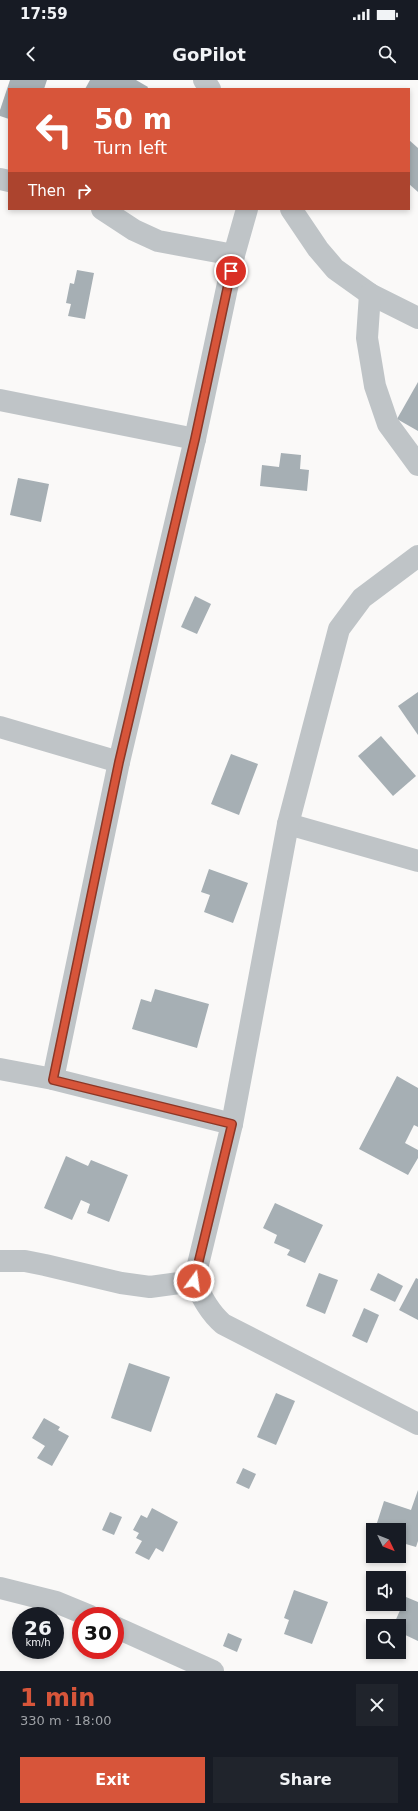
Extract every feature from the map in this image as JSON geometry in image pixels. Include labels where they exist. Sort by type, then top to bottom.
[{"type":"street","points":[[104,210],[134,230],[158,241],[234,255]]},
{"type":"street","points":[[53,1080],[119,762],[195,439],[234,255],[247,210]]},
{"type":"street","points":[[292,210],[318,250],[335,269],[370,294],[418,318]]},
{"type":"street","points":[[370,294],[368,338],[375,386],[388,424],[418,465]]},
{"type":"street","points":[[0,400],[195,439]]},
{"type":"street","points":[[418,556],[362,598],[339,629],[288,824],[232,1124],[194,1281],[214,1316],[223,1324],[418,1424]]},
{"type":"street","points":[[0,727],[119,762]]},
{"type":"street","points":[[288,824],[418,861]]},
{"type":"street","points":[[0,1069],[53,1080],[232,1124]]},
{"type":"street","points":[[0,1261],[25,1261],[121,1283],[150,1287],[194,1281]]},
{"type":"street","points":[[0,1588],[56,1602],[72,1609]]},
{"type":"street","points":[[124,1631],[213,1671]]},
{"type":"building","points":[[10,80],[47,80],[44,88],[8,88],[8,119],[0,116],[0,110]]},
{"type":"building","points":[[90,80],[136,80],[148,87],[148,88],[86,88]]},
{"type":"building","points":[[410,141],[418,148],[418,192],[410,185]]},
{"type":"building","points":[[77,270],[94,273],[85,319],[68,316],[71,304],[66,303],[70,283],[74,284]]},
{"type":"building","points":[[418,382],[418,431],[397,419]]},
{"type":"building","points":[[281,453],[301,455],[300,469],[309,470],[307,491],[260,486],[262,465],[279,467]]},
{"type":"building","points":[[18,478],[49,484],[41,522],[10,515]]},
{"type":"building","points":[[195,596],[211,604],[197,634],[181,627]]},
{"type":"building","points":[[418,692],[418,735],[398,706]]},
{"type":"building","points":[[381,736],[416,776],[393,796],[358,756]]},
{"type":"building","points":[[231,754],[258,764],[239,815],[211,804]]},
{"type":"building","points":[[209,869],[248,883],[233,923],[204,912],[210,895],[201,892]]},
{"type":"building","points":[[155,989],[209,1004],[197,1048],[132,1029],[141,999],[151,1002]]},
{"type":"building","points":[[397,1076],[418,1088],[418,1127],[414,1125],[405,1143],[418,1150],[418,1158],[408,1175],[359,1149]]},
{"type":"building","points":[[66,1156],[88,1166],[91,1160],[128,1175],[109,1222],[87,1213],[90,1204],[81,1200],[72,1220],[44,1208]]},
{"type":"building","points":[[275,1203],[323,1225],[305,1263],[287,1255],[290,1250],[274,1243],[277,1235],[263,1228]]},
{"type":"building","points":[[319,1273],[338,1280],[325,1314],[306,1306]]},
{"type":"building","points":[[378,1273],[403,1286],[395,1302],[370,1290]]},
{"type":"building","points":[[416,1278],[418,1279],[418,1320],[399,1310]]},
{"type":"building","points":[[364,1308],[379,1315],[367,1343],[352,1336]]},
{"type":"building","points":[[129,1363],[170,1377],[151,1432],[111,1418]]},
{"type":"building","points":[[276,1393],[295,1401],[276,1445],[257,1437]]},
{"type":"building","points":[[44,1418],[60,1427],[58,1430],[69,1436],[52,1466],[37,1458],[45,1446],[32,1438]]},
{"type":"building","points":[[243,1468],[256,1474],[249,1489],[236,1483]]},
{"type":"building","points":[[418,1490],[418,1541],[416,1547],[406,1544],[406,1523],[377,1523],[384,1501],[411,1510]]},
{"type":"building","points":[[152,1508],[178,1522],[163,1552],[156,1548],[149,1560],[135,1553],[142,1541],[136,1538],[139,1533],[133,1530],[141,1515],[147,1518]]},
{"type":"building","points":[[110,1512],[122,1517],[114,1535],[102,1530]]},
{"type":"building","points":[[294,1590],[328,1602],[312,1644],[284,1634],[289,1620],[284,1618]]},
{"type":"building","points":[[406,1597],[418,1602],[418,1641],[406,1635],[406,1619],[396,1619],[400,1611],[406,1611]]},
{"type":"building","points":[[228,1633],[242,1639],[237,1652],[223,1646]]},
{"type":"route","points":[[194,1281],[213,1208],[232,1124],[53,1080],[119,762],[195,439],[231,271]]}]
